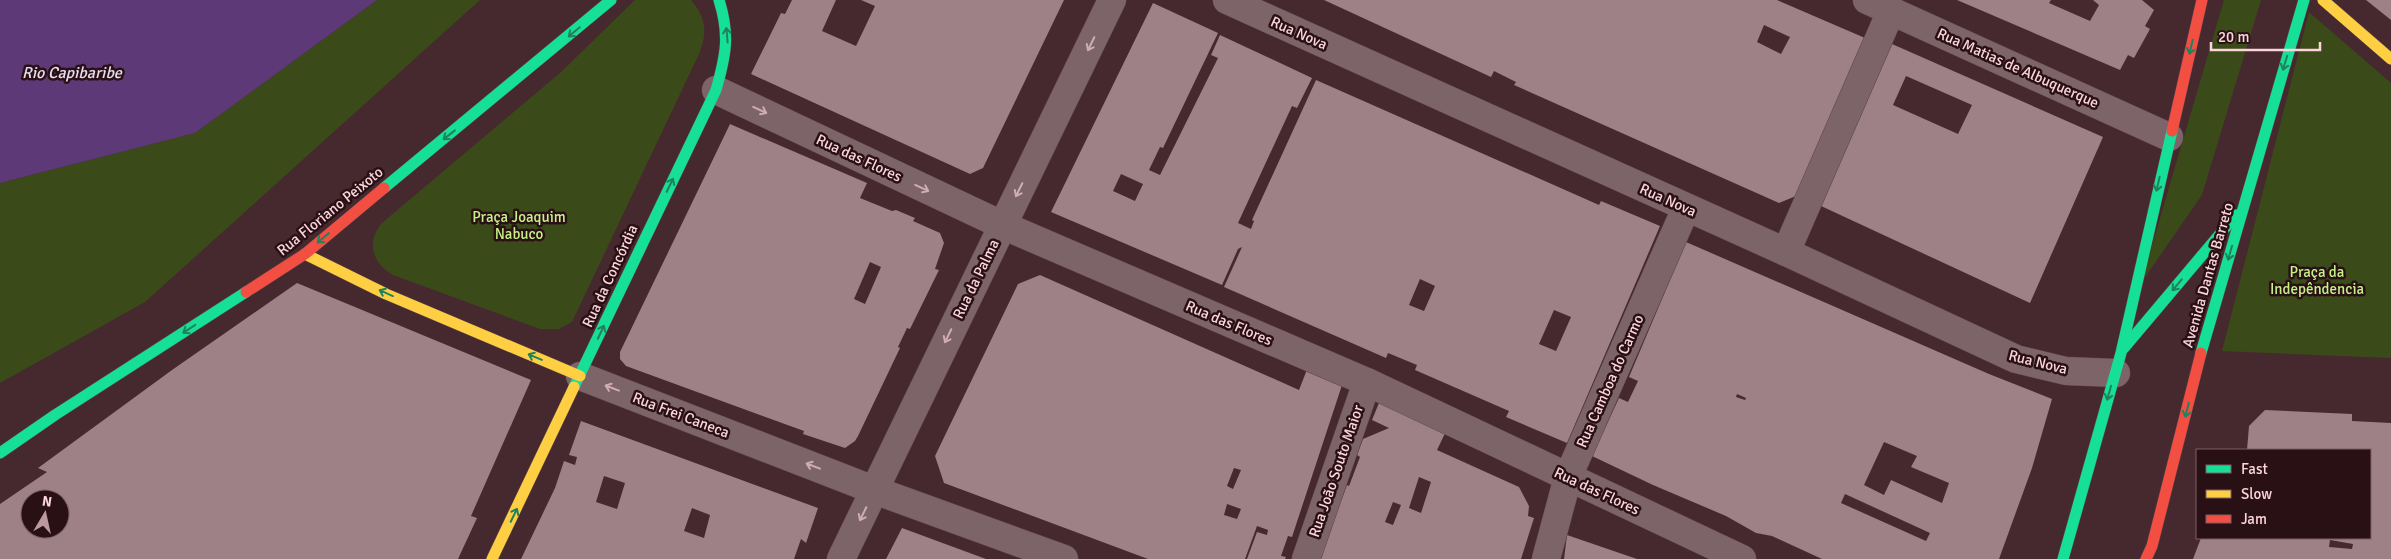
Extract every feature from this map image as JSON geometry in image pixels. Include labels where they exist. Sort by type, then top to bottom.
[{"type":"main road","name":"Rua Floriano Peixoto","points":[[0,453],[55,415],[305,254],[611,0]]},
{"type":"main road","name":"Rua da Concórdia","points":[[492,559],[716,90],[728,47],[727,28],[719,0]]},
{"type":"main road","points":[[2063,559],[2118,363],[2202,0]]},
{"type":"main road","name":"Avenida Dantas Barreto","points":[[2146,559],[2152,546],[2197,368],[2242,208],[2304,0]]},
{"type":"main road","points":[[2323,0],[2391,59]]},
{"type":"main road","points":[[2118,363],[2242,208]]},
{"type":"main road","name":"Rua Frei Caneca","points":[[305,254],[386,294],[580,376]]},
{"type":"street","name":"Rua da Palma","points":[[841,559],[1112,0]]},
{"type":"street","name":"Rua Nova","points":[[1227,0],[1786,252],[2016,359],[2066,371],[2118,363]]},
{"type":"street","name":"Rua Matias de Albuquerque","points":[[1879,5],[2169,137]]},
{"type":"street","points":[[1786,252],[1879,5]]},
{"type":"street","name":"Rua das Flores","points":[[716,90],[1002,225],[1367,382],[1742,559]]},
{"type":"street","name":"Rua Camboa do Carmo","points":[[1546,559],[1568,477],[1686,208]]},
{"type":"street","name":"Rua Frei Caneca","points":[[580,376],[874,490],[1064,559]]},
{"type":"street","name":"Rua João Souto Maior","points":[[1306,559],[1367,382]]},
{"type":"green space","points":[[377,0],[480,0],[145,302],[0,383],[0,183],[195,133]]},
{"type":"green space","name":"Praça Joaquim Nabuco","points":[[635,0],[691,0],[702,19],[704,39],[699,54],[572,322],[559,329],[540,329],[393,275],[386,270],[376,258],[373,245],[374,237],[382,223],[561,72]]},
{"type":"green space","points":[[2224,0],[2261,0],[2202,195],[2141,283]]},
{"type":"green space","name":"Praça da Indepêndencia","points":[[2309,12],[2391,83],[2391,358],[2222,351]]},
{"type":"water","name":"Rio Capibaribe","points":[[0,0],[377,0],[195,133],[0,183]]},
{"type":"building","points":[[792,0],[836,0],[822,31],[856,46],[875,6],[861,0],[1064,0],[983,168],[970,174],[751,74],[781,13],[785,14]]},
{"type":"building","points":[[1324,0],[1777,0],[1865,38],[1796,196],[1779,203],[1514,85],[1516,82],[1494,71],[1491,77]],"holes":[[[1764,25],[1790,37],[1781,54],[1757,42]]]},
{"type":"building","points":[[1957,0],[2051,0],[2049,3],[2090,21],[2099,5],[2093,0],[2142,0],[2154,10],[2145,26],[2150,29],[2134,58],[2128,55],[2120,70]]},
{"type":"building","points":[[2366,0],[2391,0],[2391,20]]},
{"type":"building","points":[[1153,3],[1218,33],[1163,148],[1160,147],[1149,170],[1160,175],[1218,58],[1211,55],[1220,35],[1312,78],[1297,108],[1292,106],[1238,223],[1251,229],[1254,221],[1252,220],[1316,80],[1599,205],[1601,201],[1660,226],[1567,443],[1506,417],[1509,411],[1415,370],[1417,365],[1388,353],[1386,358],[1224,287],[1242,247],[1238,249],[1222,285],[1051,212]],"holes":[[[1121,174],[1143,184],[1135,201],[1113,191]],[[1420,279],[1435,286],[1424,311],[1409,305]],[[1554,310],[1571,317],[1556,351],[1539,344]]]},
{"type":"building","points":[[1892,44],[2103,137],[2030,303],[1821,206]],"holes":[[[1906,76],[1972,105],[1958,134],[1893,105]]]},
{"type":"building","points":[[730,124],[867,183],[860,198],[915,218],[913,221],[940,233],[944,243],[935,269],[939,270],[910,329],[907,328],[898,347],[900,348],[858,436],[855,441],[845,448],[803,434],[804,431],[626,366],[620,359],[620,352]],"holes":[[[870,262],[881,267],[865,304],[854,299]]]},
{"type":"building","points":[[1686,242],[1989,374],[2052,399],[2032,468],[1999,559],[1822,559],[1772,536],[1756,533],[1726,516],[1653,485],[1592,456],[1619,398],[1628,402],[1638,381],[1629,377]],"holes":[[[1737,394],[1746,398],[1745,400],[1736,397]],[[1884,442],[1917,456],[1911,467],[1949,483],[1942,503],[1891,480],[1884,495],[1864,485]],[[1845,494],[1930,533],[1926,541],[1841,503]]]},
{"type":"building","points":[[1040,275],[1299,390],[1308,367],[1343,382],[1292,537],[1288,536],[1281,556],[1286,557],[1285,559],[1247,559],[1257,532],[1267,535],[1268,530],[1257,526],[1245,559],[1148,559],[944,483],[935,456],[1018,284]],"holes":[[[1234,468],[1241,470],[1233,489],[1227,486]],[[1227,504],[1241,509],[1237,519],[1224,515]]]},
{"type":"building","points":[[297,283],[531,380],[471,516],[477,518],[458,559],[0,559],[0,504],[20,490],[20,539],[70,539],[70,489],[22,489],[47,472],[38,468],[172,370]]},
{"type":"building","points":[[1381,398],[1449,425],[1437,450],[1519,487],[1529,506],[1528,516],[1534,518],[1521,559],[1319,559],[1347,485],[1349,486],[1360,457],[1357,455],[1363,439],[1389,428],[1372,420]],"holes":[[[1419,477],[1431,482],[1421,513],[1409,508]],[[1393,502],[1401,505],[1393,525],[1385,522]]]},
{"type":"building","points":[[2265,410],[2352,414],[2352,421],[2391,423],[2391,559],[2193,559],[2201,539],[2371,539],[2371,449],[2247,449],[2249,426]],"holes":[[[2330,540],[2353,544],[2352,549],[2329,547]]]},
{"type":"building","points":[[581,421],[818,508],[806,543],[801,539],[794,559],[521,559],[555,488],[564,461],[575,465],[577,457],[569,455]],"holes":[[[604,476],[625,483],[617,509],[596,502]],[[692,508],[710,515],[704,538],[684,531]]]},
{"type":"building","points":[[902,528],[986,559],[886,559]]},
{"type":"building","points":[[1567,535],[1637,559],[1564,559]]},
{"type":"traffic: fast","points":[[384,188],[611,0]]},
{"type":"traffic: fast","points":[[574,387],[716,90],[722,66],[726,35],[719,0]]},
{"type":"traffic: fast","points":[[2201,353],[2304,0]]},
{"type":"traffic: fast","points":[[2063,559],[2121,353],[2172,131]]},
{"type":"traffic: fast","points":[[2124,348],[2236,215]]},
{"type":"traffic: fast","points":[[0,453],[55,415],[246,292]]},
{"type":"traffic: slow","points":[[2323,0],[2391,59]]},
{"type":"traffic: slow","points":[[305,254],[386,294],[580,376]]},
{"type":"traffic: slow","points":[[492,559],[574,387]]},
{"type":"traffic: jam","points":[[2172,131],[2202,0]]},
{"type":"traffic: jam","points":[[246,292],[305,254],[384,188]]},
{"type":"traffic: jam","points":[[2146,559],[2152,546],[2201,353]]}]
